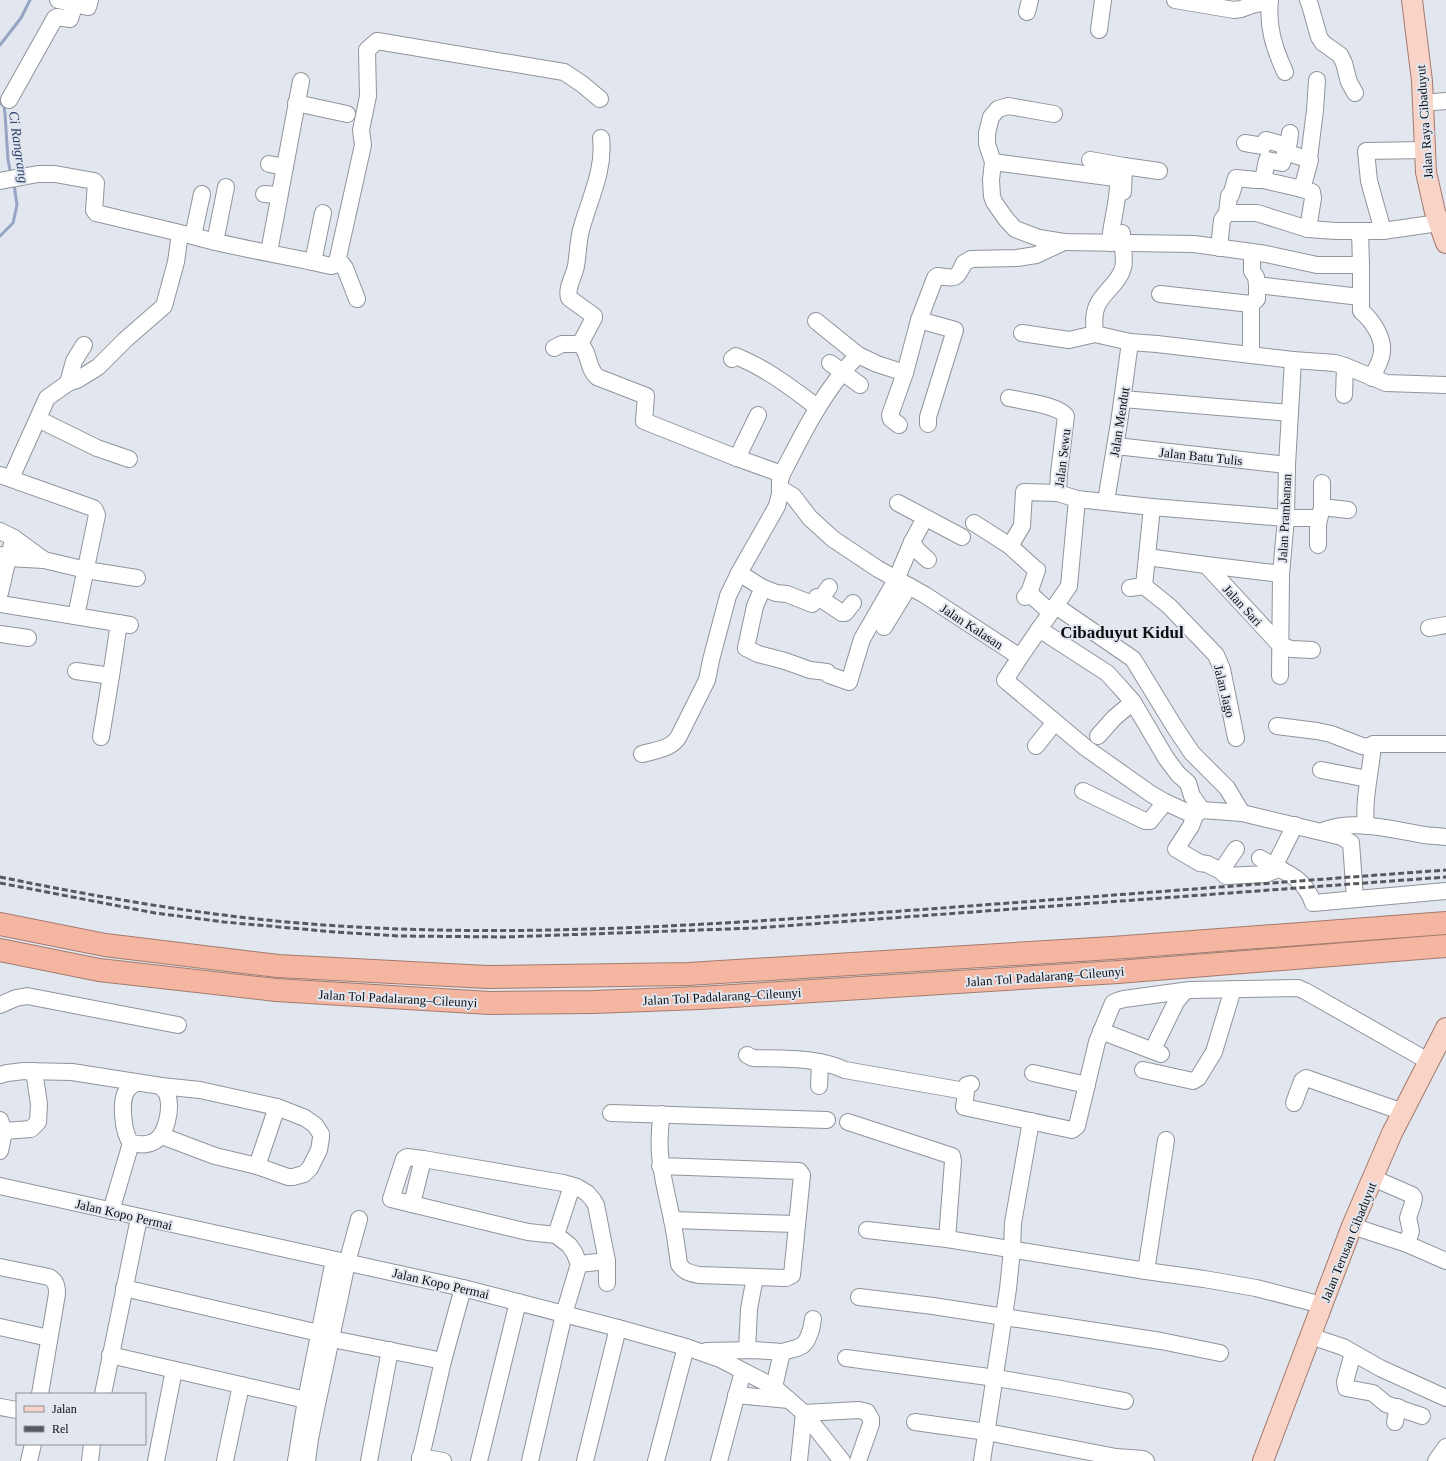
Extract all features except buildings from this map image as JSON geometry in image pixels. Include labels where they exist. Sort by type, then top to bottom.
[{"type":"highway","name":"Jalan Tol Padalarang–Cileunyi","points":[[0,924],[105,945],[278,966],[502,977],[688,974],[1112,948],[1446,923]]},
{"type":"highway","name":"Jalan Tol Padalarang–Cileunyi","points":[[0,950],[99,970],[276,990],[498,1003],[593,1002],[724,997],[1118,972],[1446,946]]},
{"type":"main road","name":"Jalan Raya Cibaduyut","points":[[1412,0],[1422,81],[1426,172],[1438,223],[1446,243]]},
{"type":"main road","name":"Jalan Terusan Cibaduyut","points":[[1263,1461],[1352,1226],[1403,1112],[1446,1028]]},
{"type":"street","points":[[1099,30],[1103,0]]},
{"type":"street","points":[[1175,0],[1234,10],[1245,4],[1252,5],[1270,1],[1269,26],[1276,52],[1285,72]]},
{"type":"street","points":[[1308,0],[1319,37],[1323,43],[1340,55],[1349,82],[1355,93]]},
{"type":"street","points":[[10,100],[55,18],[70,19],[71,1]]},
{"type":"street","points":[[3,181],[38,174],[55,174],[94,181],[96,183],[94,210],[96,213],[215,242],[269,252],[330,266],[335,265],[337,262],[363,144],[361,130],[368,96],[366,54],[367,50],[374,43],[381,41],[564,72],[582,84],[600,99]]},
{"type":"street","points":[[1302,189],[1310,160],[1317,80]]},
{"type":"street","points":[[269,252],[272,195],[277,165],[296,103],[301,81]]},
{"type":"street","points":[[1423,102],[1446,101]]},
{"type":"street","points":[[296,103],[347,114]]},
{"type":"street","points":[[1054,114],[1008,106],[998,109],[992,117],[987,133],[987,144],[993,162],[991,180],[992,196],[994,202],[1015,229],[1039,238],[1064,242],[1194,244],[1266,254],[1317,265],[1361,265]]},
{"type":"street","points":[[580,344],[594,316],[569,298],[568,288],[576,266],[581,230],[601,164],[603,152],[601,138]]},
{"type":"street","points":[[1244,143],[1263,146],[1266,140],[1287,143],[1310,158]]},
{"type":"street","points":[[1263,180],[1268,160],[1282,163],[1287,143]]},
{"type":"street","points":[[1383,231],[1369,181],[1366,151],[1425,150]]},
{"type":"street","points":[[1090,160],[1158,171]]},
{"type":"street","points":[[993,162],[1115,178],[1118,180],[1111,230],[1124,261],[1123,269],[1111,288],[1097,305],[1094,314],[1095,334]]},
{"type":"street","points":[[1116,243],[1124,166]]},
{"type":"street","points":[[1219,248],[1222,220],[1227,213],[1229,196],[1231,195],[1236,178],[1263,180],[1312,192],[1308,229]]},
{"type":"street","points":[[215,242],[226,186]]},
{"type":"street","points":[[76,616],[97,515],[96,510],[5,476],[38,418],[47,398],[68,383],[77,380],[98,367],[125,340],[164,306],[176,262],[202,194]]},
{"type":"street","points":[[312,262],[323,213]]},
{"type":"street","points":[[1227,213],[1257,214],[1308,229],[1360,232],[1383,231],[1438,223]]},
{"type":"street","points":[[1360,232],[1361,310],[1374,324],[1381,344],[1381,358],[1372,378]]},
{"type":"street","points":[[899,425],[891,419],[890,415],[905,373],[919,320],[935,278],[937,276],[951,279],[955,278],[959,274],[964,263],[971,259],[1017,258],[1036,255],[1064,242]]},
{"type":"street","points":[[1251,355],[1251,304],[1256,299],[1257,285],[1256,277],[1252,271],[1252,252]]},
{"type":"street","points":[[337,262],[342,264],[345,268],[357,299]]},
{"type":"street","points":[[1257,285],[1360,297]]},
{"type":"street","points":[[1160,294],[1251,304]]},
{"type":"street","points":[[919,320],[955,330],[928,417],[928,424]]},
{"type":"street","points":[[816,321],[858,355],[877,364],[905,373]]},
{"type":"street","points":[[1022,333],[1069,340],[1095,334],[1130,342],[1293,360],[1335,363],[1386,383],[1446,385]]},
{"type":"street","name":"Jalan Mendut","points":[[1106,501],[1116,446],[1130,342]]},
{"type":"street","points":[[554,348],[562,344],[580,344],[585,349],[592,373],[597,377],[646,396],[644,421],[737,458],[783,485]]},
{"type":"street","points":[[68,383],[74,361],[84,345]]},
{"type":"street","points":[[642,754],[672,746],[676,742],[707,680],[710,660],[728,596],[739,573],[777,506],[783,485],[804,430],[836,368],[858,355]]},
{"type":"street","points":[[732,359],[736,356],[774,375],[817,407]]},
{"type":"street","name":"Jalan Prambanan","points":[[1280,676],[1281,574],[1286,518],[1286,465],[1293,360]]},
{"type":"street","points":[[1344,394],[1345,366]]},
{"type":"street","points":[[836,368],[860,385]]},
{"type":"street","name":"Jalan Sewu","points":[[1009,398],[1064,412],[1066,416],[1058,493],[1078,499],[1152,507],[1286,518],[1348,510]]},
{"type":"street","points":[[1123,399],[1290,413]]},
{"type":"street","points":[[737,458],[758,415]]},
{"type":"street","points":[[38,418],[97,448],[128,460]]},
{"type":"street","name":"Jalan Batu Tulis","points":[[1116,446],[1286,465]]},
{"type":"street","points":[[1318,545],[1322,483]]},
{"type":"street","name":"Jalan Kalasan","points":[[783,485],[810,518],[833,538],[1020,657]]},
{"type":"street","points":[[1010,546],[1022,526],[1024,492],[1058,493]]},
{"type":"street","points":[[1078,499],[1069,586],[1005,680],[1086,748],[1164,802],[1199,812],[1242,812],[1342,837],[1351,843],[1354,898]]},
{"type":"street","points":[[898,502],[962,537]]},
{"type":"street","name":"Jalan Jago","points":[[1152,507],[1147,557],[1137,587],[1169,606],[1216,655],[1222,668],[1236,738]]},
{"type":"street","points":[[884,627],[903,583],[912,542],[925,518]]},
{"type":"street","points":[[974,523],[1010,546],[1038,570],[1027,595],[1053,609],[1133,659],[1192,753],[1227,788],[1242,812]]},
{"type":"street","points":[[0,593],[7,535],[44,560]]},
{"type":"street","points":[[912,542],[928,560]]},
{"type":"street","points":[[4,556],[44,560],[86,570],[137,578]]},
{"type":"street","points":[[1147,557],[1206,566],[1281,574]]},
{"type":"street","name":"Jalan Sari","points":[[1206,566],[1280,645]]},
{"type":"street","points":[[739,573],[763,588],[776,593],[817,601],[842,614],[845,613],[853,603]]},
{"type":"street","points":[[763,588],[755,606],[746,648],[758,654],[785,661],[810,670],[827,672],[829,675],[849,682],[862,639],[903,583]]},
{"type":"street","points":[[0,604],[125,624],[111,676],[101,737]]},
{"type":"street","points":[[1429,628],[1446,625]]},
{"type":"street","points":[[1039,629],[1107,674],[1133,702],[1166,758],[1178,774],[1188,783],[1199,812]]},
{"type":"street","points":[[0,634],[28,638]]},
{"type":"street","points":[[1280,645],[1291,649],[1312,650]]},
{"type":"street","points":[[76,671],[111,676]]},
{"type":"street","points":[[1098,736],[1114,718],[1133,702]]},
{"type":"street","points":[[1036,746],[1055,722]]},
{"type":"street","points":[[1277,726],[1331,734],[1362,746],[1372,747],[1373,744],[1446,744]]},
{"type":"street","points":[[1366,826],[1365,812],[1372,747]]},
{"type":"street","points":[[1321,770],[1368,779]]},
{"type":"street","points":[[1083,791],[1145,821],[1150,821],[1164,802]]},
{"type":"street","points":[[1199,812],[1176,849],[1200,863],[1207,864],[1221,871],[1226,876],[1266,874],[1276,868],[1295,825]]},
{"type":"street","points":[[1322,832],[1332,828],[1344,826],[1366,826],[1446,837]]},
{"type":"street","points":[[1221,871],[1236,849]]},
{"type":"street","points":[[1260,858],[1276,868],[1289,872],[1306,888],[1313,902],[1446,891]]},
{"type":"street","points":[[747,1055],[753,1058],[820,1062],[834,1065],[845,1070],[968,1088],[964,1107],[1072,1130],[1077,1126],[1094,1050],[1111,1006],[1117,1001],[1190,990],[1298,988],[1428,1061]]},
{"type":"street","points":[[1143,1070],[1194,1080],[1198,1078],[1214,1052],[1233,990]]},
{"type":"street","points":[[1101,1032],[1158,1048],[1176,1002],[1185,991]]},
{"type":"street","points":[[0,1005],[16,998],[27,996],[178,1025]]},
{"type":"street","points":[[819,1086],[820,1062]]},
{"type":"street","points":[[0,1075],[15,1072],[34,1071],[72,1072],[136,1083],[200,1090],[277,1107],[305,1118],[316,1125],[321,1134],[321,1142],[319,1150],[310,1168],[299,1176],[288,1177],[256,1166],[215,1156],[162,1136]]},
{"type":"street","points":[[0,1151],[2,1125],[30,1129],[38,1122],[39,1104],[34,1071]]},
{"type":"street","points":[[1033,1073],[1087,1085]]},
{"type":"street","points":[[1294,1103],[1302,1081],[1306,1078],[1403,1112]]},
{"type":"street","points":[[111,1211],[132,1143],[126,1133],[124,1104],[128,1089],[136,1083]]},
{"type":"street","points":[[132,1143],[143,1145],[153,1142],[162,1136],[168,1119],[168,1102],[167,1092],[161,1086]]},
{"type":"street","points":[[256,1166],[277,1107]]},
{"type":"street","points":[[611,1113],[827,1120]]},
{"type":"street","points":[[660,1166],[799,1171],[802,1175],[792,1275],[786,1278],[699,1275],[689,1273],[682,1269],[679,1264],[672,1220],[660,1166],[659,1131],[662,1114]]},
{"type":"street","points":[[848,1122],[952,1156],[954,1161],[947,1239]]},
{"type":"street","points":[[982,1461],[996,1378],[1004,1318],[1012,1250],[1013,1224],[1031,1122]]},
{"type":"street","points":[[1146,1271],[1166,1140]]},
{"type":"street","points":[[530,1461],[564,1314],[580,1264],[569,1245],[556,1235],[528,1232],[391,1200],[404,1159],[423,1159],[563,1183],[587,1193],[596,1205],[607,1260],[607,1283]]},
{"type":"street","points":[[412,1204],[423,1159]]},
{"type":"street","points":[[1373,1178],[1412,1195],[1414,1198],[1408,1218],[1411,1231],[1407,1244]]},
{"type":"street","name":"Jalan Kopo Permai","points":[[0,1186],[139,1218],[463,1288],[618,1328],[691,1349],[720,1359],[774,1387],[804,1413],[842,1461]]},
{"type":"street","points":[[556,1235],[572,1186]]},
{"type":"street","points":[[103,1393],[139,1218]]},
{"type":"street","points":[[307,1461],[325,1336],[341,1261],[360,1219]]},
{"type":"street","points":[[672,1220],[797,1224]]},
{"type":"street","points":[[1352,1226],[1407,1244],[1446,1261]]},
{"type":"street","points":[[867,1230],[947,1239],[1204,1279],[1256,1288],[1322,1306]]},
{"type":"street","points":[[580,1264],[607,1260]]},
{"type":"street","points":[[0,1268],[49,1277],[54,1280],[57,1286],[57,1294],[40,1393]]},
{"type":"street","points":[[747,1350],[749,1309],[755,1277]]},
{"type":"street","points":[[124,1288],[325,1336],[443,1361]]},
{"type":"street","points":[[444,1461],[420,1459],[443,1361],[463,1288]]},
{"type":"street","points":[[859,1296],[1161,1341],[1220,1353]]},
{"type":"street","points":[[479,1461],[518,1302]]},
{"type":"street","points":[[656,1461],[691,1349],[782,1352],[803,1345],[811,1330],[813,1319]]},
{"type":"street","points":[[0,1327],[49,1338]]},
{"type":"street","points":[[585,1461],[618,1328]]},
{"type":"street","points":[[296,1461],[306,1400],[325,1336]]},
{"type":"street","points":[[1310,1336],[1343,1348],[1386,1371],[1446,1398]]},
{"type":"street","points":[[369,1461],[390,1350]]},
{"type":"street","points":[[774,1387],[782,1352]]},
{"type":"street","points":[[1353,1353],[1345,1382],[1346,1388],[1373,1393],[1396,1415],[1422,1416]]},
{"type":"street","points":[[110,1355],[306,1400]]},
{"type":"street","points":[[846,1358],[996,1378],[1125,1402]]},
{"type":"street","points":[[156,1461],[174,1370]]},
{"type":"street","points":[[719,1461],[743,1371]]},
{"type":"street","points":[[225,1461],[241,1385]]},
{"type":"street","points":[[736,1395],[789,1400]]},
{"type":"street","points":[[0,1407],[16,1410]]},
{"type":"street","points":[[800,1461],[804,1413],[859,1410],[868,1412],[871,1419],[858,1461]]},
{"type":"street","points":[[915,1422],[987,1432],[1116,1457],[1143,1459],[1146,1461]]},
{"type":"street","points":[[29,1461],[33,1445]]},
{"type":"street","points":[[90,1461],[92,1445]]},
{"type":"street","points":[[1436,1461],[1446,1447]]},
{"type":"waterway","name":"Ci Rangrang","points":[[0,45],[21,18],[30,0]]},
{"type":"waterway","name":"Ci Rangrang","points":[[0,103],[4,106],[8,160],[11,175]]},
{"type":"waterway","name":"Ci Rangrang","points":[[0,236],[13,223],[17,205],[14,184]]},
{"type":"railway","points":[[0,877],[126,901],[254,919],[339,926],[483,931],[627,928],[771,920],[1446,870]]},
{"type":"railway","points":[[0,883],[155,913],[224,922],[399,936],[505,937],[756,928],[1446,877]]},
{"type":"district","name":"Cibaduyut Kidul","points":[[1122,632]]}]
